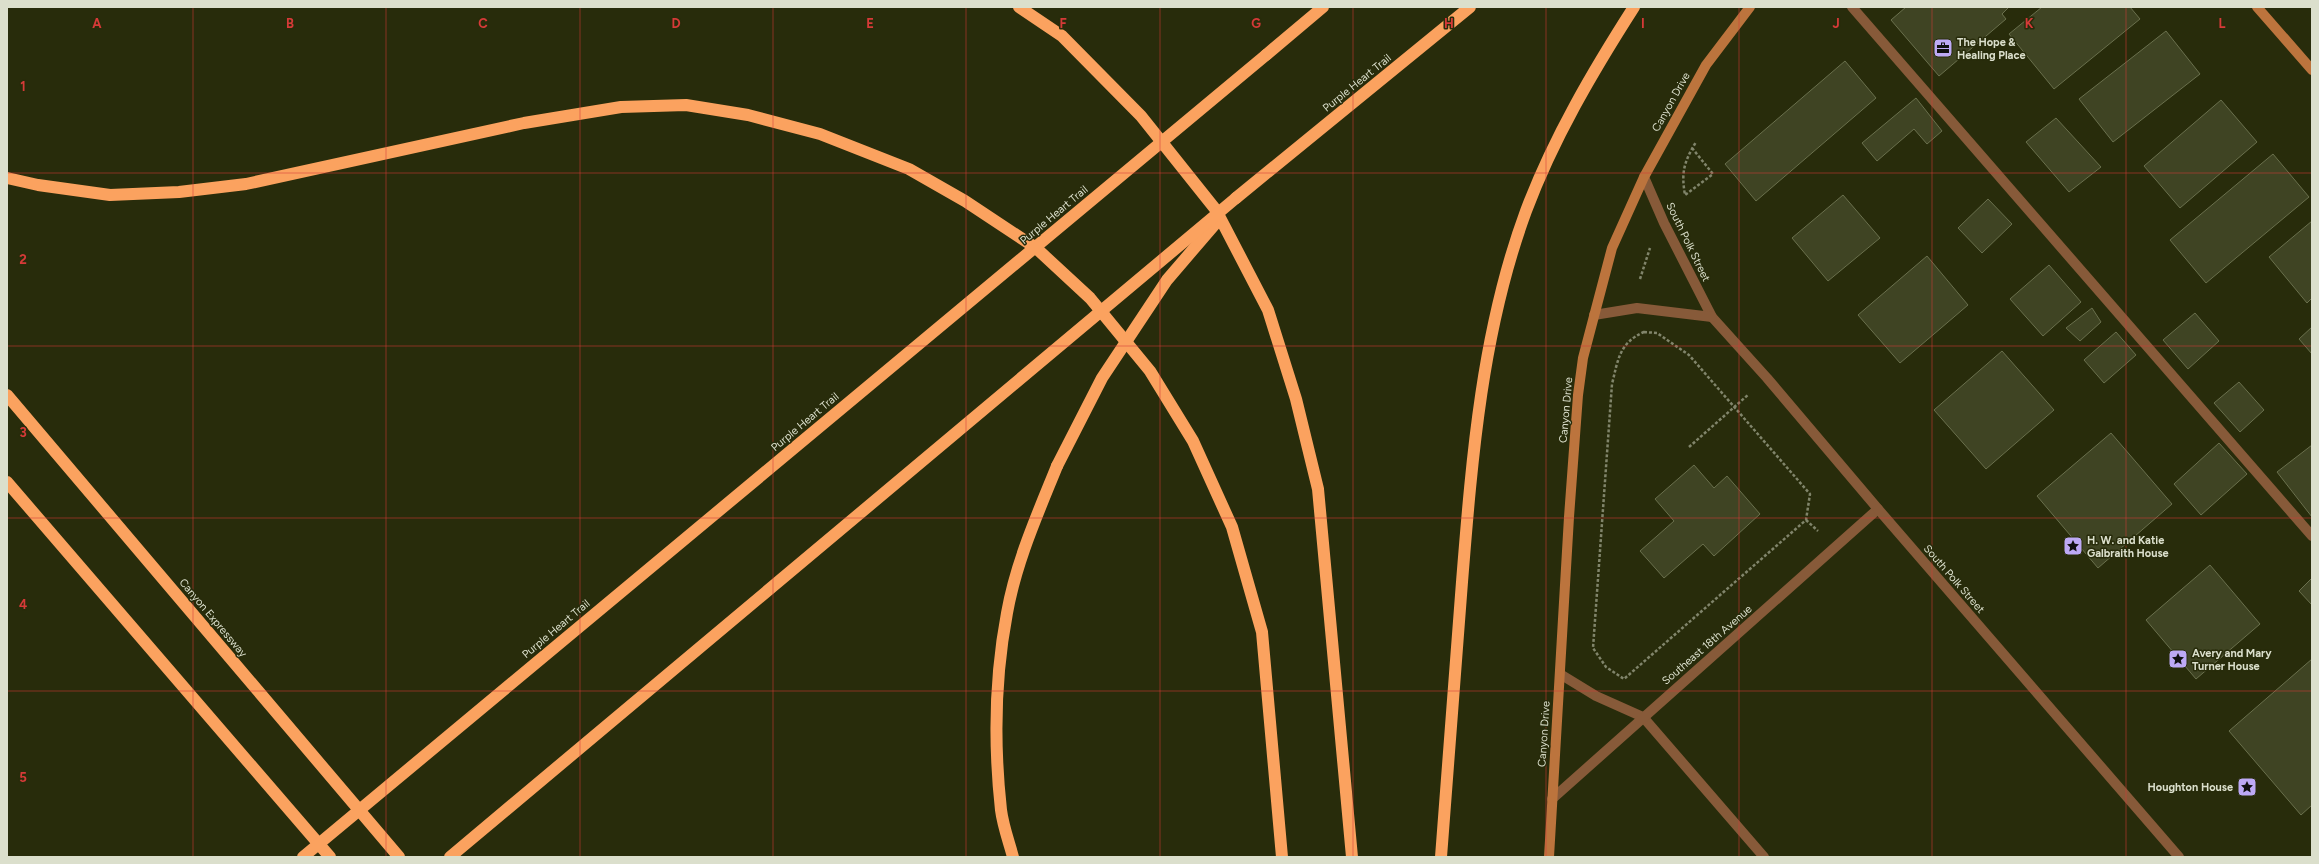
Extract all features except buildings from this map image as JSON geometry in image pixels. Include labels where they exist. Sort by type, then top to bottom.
[{"type":"highway","points":[[1019,7],[1062,36],[1141,116],[1216,210],[1268,310],[1296,399],[1318,489],[1352,857]]},
{"type":"highway","name":"Purple Heart Trail","points":[[303,857],[1323,7]]},
{"type":"highway","name":"Purple Heart Trail","points":[[450,857],[1236,198],[1470,7]]},
{"type":"highway","points":[[1441,857],[1471,463],[1484,374],[1501,295],[1526,211],[1564,127],[1603,56],[1634,7]]},
{"type":"highway","points":[[7,178],[38,185],[110,195],[179,192],[246,184],[531,122],[621,107],[686,105],[748,115],[820,134],[909,169],[965,201],[1036,248],[1090,298],[1150,371],[1193,441],[1232,527],[1262,632],[1282,857]]},
{"type":"highway","points":[[1013,857],[1001,811],[997,751],[999,680],[1007,612],[1027,541],[1057,466],[1102,378],[1167,280],[1236,198]]},
{"type":"highway","name":"Canyon Expressway","points":[[7,395],[399,857]]},
{"type":"highway","points":[[7,482],[330,857]]},
{"type":"main road","name":"Canyon Drive","points":[[1549,857],[1578,395],[1583,358],[1612,248],[1644,177],[1706,65],[1750,7]]},
{"type":"main road","points":[[2258,7],[2312,70]]},
{"type":"street","points":[[1852,7],[2312,536]]},
{"type":"street","name":"South Polk Street","points":[[1644,177],[1664,223],[1712,317],[1767,378],[1878,509],[2179,857]]},
{"type":"street","points":[[1594,315],[1637,308],[1712,317]]},
{"type":"street","name":"Southeast 18th Avenue","points":[[1552,799],[1878,509]]},
{"type":"street","points":[[1560,674],[1596,696],[1643,717],[1764,857]]},
{"type":"path","points":[[1692,148],[1713,174],[1685,195],[1682,177],[1686,160],[1692,148],[1696,142]]},
{"type":"path","points":[[1640,279],[1650,246]]},
{"type":"path","points":[[1644,332],[1657,333],[1689,355],[1734,406],[1810,494],[1806,520],[1624,679],[1606,667],[1593,648],[1612,384],[1617,361],[1624,345],[1634,336],[1644,332]]},
{"type":"path","points":[[1689,447],[1767,378]]},
{"type":"place","name":"The Hope & Healing Place","points":[[1943,48]]},
{"type":"place","name":"H. W. and Katie Galbraith House","points":[[2073,546]]},
{"type":"place","name":"Avery and Mary Turner House","points":[[2178,659]]},
{"type":"place","name":"Houghton House","points":[[2247,787]]}]
